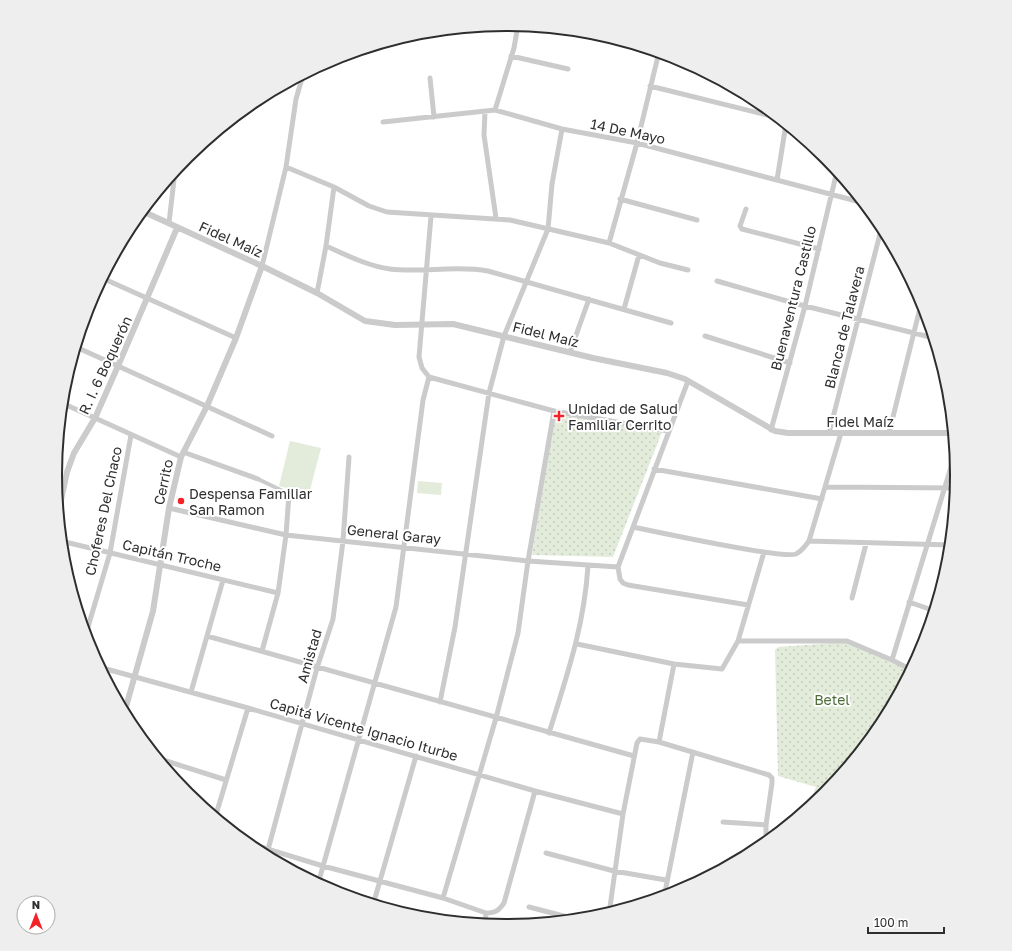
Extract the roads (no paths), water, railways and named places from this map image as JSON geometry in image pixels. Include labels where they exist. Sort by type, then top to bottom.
[{"type":"street","points":[[494,110],[511,56],[517,31]]},
{"type":"street","points":[[511,56],[568,69]]},
{"type":"street","points":[[608,243],[637,143],[657,58]]},
{"type":"street","points":[[430,78],[434,117]]},
{"type":"street","points":[[262,266],[286,167],[296,99],[301,81]]},
{"type":"street","points":[[650,86],[765,115]]},
{"type":"street","name":"14 De Mayo","points":[[383,122],[494,110],[562,129],[637,143],[856,201]]},
{"type":"street","points":[[485,112],[484,135],[496,218]]},
{"type":"street","points":[[440,702],[456,627],[489,393],[504,336],[548,229],[552,184],[562,129]]},
{"type":"street","points":[[777,180],[785,130]]},
{"type":"street","points":[[286,167],[334,187],[378,210],[431,216],[496,218],[608,243],[639,255],[688,270]]},
{"type":"street","name":"Buenaventura Castillo","points":[[771,430],[805,306],[835,177]]},
{"type":"street","points":[[169,223],[174,180]]},
{"type":"street","points":[[317,293],[326,246],[334,187]]},
{"type":"street","points":[[620,199],[697,220]]},
{"type":"street","points":[[746,209],[740,226],[742,229],[819,249]]},
{"type":"street","name":"Fidel Maíz","points":[[147,213],[317,293],[365,321],[395,325],[453,324],[667,373],[688,381],[771,430],[788,433],[841,434],[949,433]]},
{"type":"street","points":[[431,216],[423,325],[419,357],[422,368],[429,377],[554,411],[668,431]]},
{"type":"street","name":"R. I. 6 Boquerón","points":[[62,497],[70,463],[95,418],[148,300],[177,228]]},
{"type":"street","name":"Blanca de Talavera","points":[[829,433],[880,235]]},
{"type":"street","points":[[326,246],[389,269],[479,269],[671,323]]},
{"type":"street","points":[[624,310],[639,255]]},
{"type":"street","name":"Cerrito","points":[[126,706],[153,611],[169,508],[182,454],[207,406],[236,338],[262,266]]},
{"type":"street","points":[[106,280],[236,338]]},
{"type":"street","points":[[717,281],[805,306],[928,337]]},
{"type":"street","points":[[570,352],[589,300]]},
{"type":"street","points":[[889,433],[919,311]]},
{"type":"street","points":[[705,336],[790,363]]},
{"type":"street","points":[[80,349],[272,436]]},
{"type":"street","points":[[319,879],[396,607],[423,400],[429,377]]},
{"type":"street","points":[[688,381],[618,567],[620,579],[623,583],[748,605]]},
{"type":"street","points":[[67,405],[131,435],[182,454],[258,479],[289,494],[286,535],[278,593],[262,651]]},
{"type":"street","points":[[443,898],[496,718],[518,633],[528,561],[554,411]]},
{"type":"street","points":[[633,527],[764,552],[796,554],[809,540],[841,434]]},
{"type":"street","name":"Choferes Del Chaco","points":[[88,627],[110,553],[131,435]]},
{"type":"street","name":"Amistad","points":[[268,849],[317,668],[333,619],[343,541],[350,457]]},
{"type":"street","points":[[654,469],[822,499]]},
{"type":"street","points":[[892,660],[929,545],[950,473]]},
{"type":"street","points":[[826,487],[950,488]]},
{"type":"street","name":"General Garay","points":[[169,508],[286,535],[403,546],[528,561],[618,567]]},
{"type":"street","points":[[809,540],[866,544],[945,545]]},
{"type":"street","name":"Capitán Troche","points":[[66,542],[278,593]]},
{"type":"street","points":[[852,598],[866,544]]},
{"type":"street","points":[[577,644],[674,664],[722,669],[738,641],[764,552]]},
{"type":"street","points":[[549,733],[577,644],[584,611],[588,566]]},
{"type":"street","points":[[191,692],[222,580]]},
{"type":"street","points":[[910,602],[930,609]]},
{"type":"street","points":[[207,636],[634,756]]},
{"type":"street","points":[[738,641],[847,641],[907,668]]},
{"type":"street","points":[[659,742],[674,664]]},
{"type":"street","name":"Capitá Vicente Ignacio Iturbe","points":[[106,669],[248,708],[535,791],[623,814]]},
{"type":"street","points":[[216,813],[248,708]]},
{"type":"street","points":[[610,907],[623,814],[634,756],[637,743],[640,738],[693,752],[772,778],[766,836]]},
{"type":"street","points":[[665,890],[693,752]]},
{"type":"street","points":[[375,900],[416,756]]},
{"type":"street","points":[[165,761],[226,780]]},
{"type":"street","points":[[263,848],[380,882],[443,898],[486,913],[494,913],[500,909],[504,903],[535,791]]},
{"type":"street","points":[[723,822],[766,825]]},
{"type":"street","points":[[546,853],[614,871],[666,880]]},
{"type":"street","points":[[529,907],[564,916]]},
{"type":"street","points":[[485,919],[486,913]]},
{"type":"place","name":"Unidad de Salud Familiar Cerrito","points":[[559,416]]},
{"type":"place","name":"Despensa Familiar San Ramon","points":[[181,501]]},
{"type":"park label","name":"Betel","points":[[832,699]]}]
